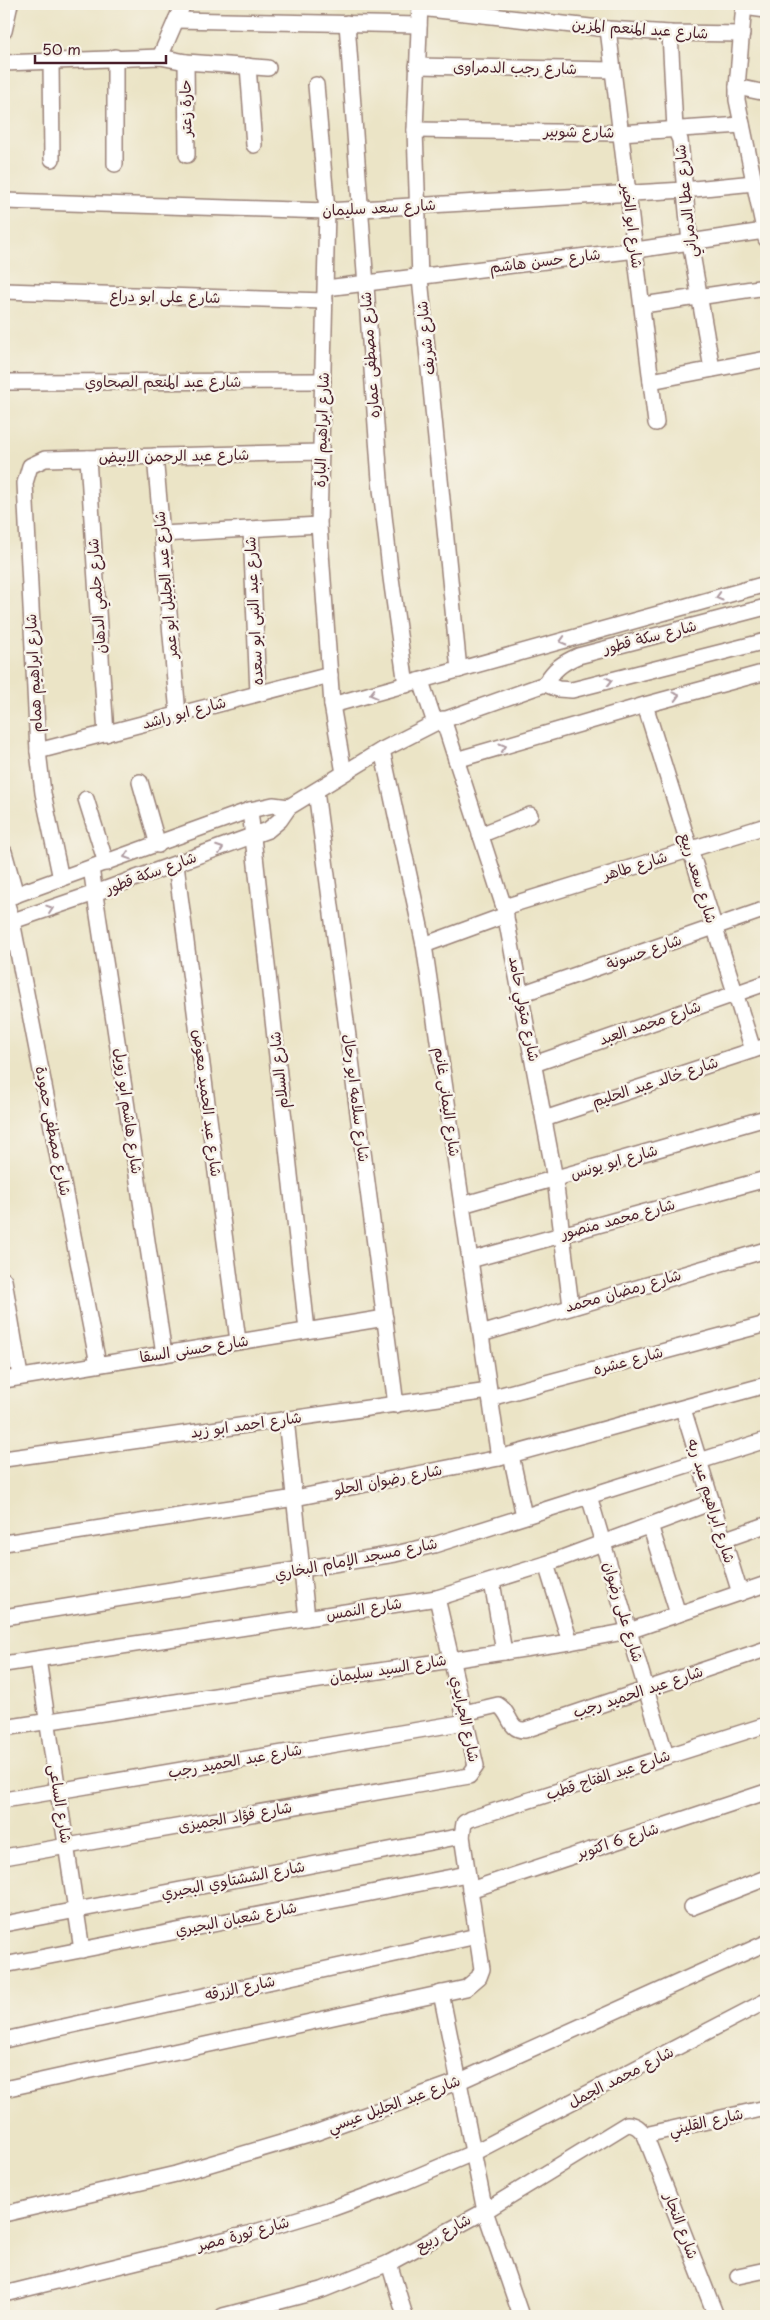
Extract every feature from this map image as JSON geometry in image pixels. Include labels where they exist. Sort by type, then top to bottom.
[{"type":"street","points":[[4,31],[10,4]]},
{"type":"street","points":[[160,57],[183,4]]},
{"type":"street","points":[[765,235],[742,125],[737,87],[744,5],[766,10]]},
{"type":"street","name":"شارع عبد المنعم المزين","points":[[420,6],[608,29],[670,33],[742,34]]},
{"type":"street","name":"شارع شريف","points":[[420,6],[415,130],[420,278],[459,670]]},
{"type":"street","points":[[176,20],[419,25]]},
{"type":"street","name":"شارع مصطفى عماره","points":[[347,23],[380,488],[391,578],[414,683],[439,721]]},
{"type":"street","name":"شارع ابو الخير","points":[[608,29],[656,423]]},
{"type":"street","name":"شارع عطا الدمراني","points":[[670,33],[674,129],[680,140],[690,242],[698,297],[712,369]]},
{"type":"street","points":[[115,57],[115,164]]},
{"type":"street","points":[[4,62],[160,57],[186,62],[268,68]]},
{"type":"street","points":[[51,60],[52,159]]},
{"type":"street","name":"حارة زعتر","points":[[186,62],[187,155]]},
{"type":"street","points":[[248,66],[254,145]]},
{"type":"street","name":"شارع رجب الدمراوى","points":[[417,66],[613,70]]},
{"type":"street","name":"شارع ابراهيم البارة","points":[[316,85],[327,211],[319,526],[332,705],[344,773]]},
{"type":"street","points":[[737,87],[766,94]]},
{"type":"street","name":"شارع شوبير","points":[[415,130],[620,132],[742,125]]},
{"type":"street","name":"شارع سعد سليمان","points":[[4,201],[327,211],[684,190],[754,183]]},
{"type":"street","name":"شارع حسن هاشم","points":[[326,294],[365,284],[690,242],[765,235]]},
{"type":"street","points":[[642,305],[766,287]]},
{"type":"street","name":"شارع على ابو دراع","points":[[4,291],[326,294]]},
{"type":"street","points":[[651,381],[766,358]]},
{"type":"street","name":"شارع عبد المنعم الصحاوي","points":[[4,382],[323,381]]},
{"type":"street","name":"شارع عبد الرحمن الابيض","points":[[30,466],[45,459],[321,452]]},
{"type":"street","name":"شارع عبد الجليل ابو عمر","points":[[154,456],[178,714]]},
{"type":"street","name":"شارع حلمي الدهان","points":[[88,458],[106,734]]},
{"type":"street","name":"شارع ابراهيم همام","points":[[30,466],[25,483],[38,752],[43,793],[61,879]]},
{"type":"street","points":[[162,534],[319,526]]},
{"type":"street","name":"شارع عبد النبى ابو سعده","points":[[250,529],[258,693]]},
{"type":"street","points":[[332,705],[766,584]]},
{"type":"street","name":"شارع سكة قطور","points":[[8,923],[95,894],[268,830],[280,820],[289,807],[382,750],[439,721],[545,684],[553,671],[564,662],[578,656],[766,608]]},
{"type":"street","points":[[545,684],[558,689],[572,690],[766,641]]},
{"type":"street","points":[[456,760],[766,672]]},
{"type":"street","name":"شارع ابو راشد","points":[[38,752],[330,675]]},
{"type":"street","name":"شارع سعد ربيع","points":[[645,705],[735,994],[759,1048]]},
{"type":"street","name":"شارع متولي حامد","points":[[439,721],[456,760],[505,911],[555,1179],[571,1306]]},
{"type":"street","name":"شارع اليمانى غانم","points":[[382,750],[424,945],[490,1394],[505,1456],[524,1516]]},
{"type":"street","points":[[140,782],[158,845]]},
{"type":"street","name":"شارع سلامه ابو رحال","points":[[316,791],[396,1405]]},
{"type":"street","points":[[86,799],[106,863]]},
{"type":"street","name":"شارع سكة قطور","points":[[8,897],[158,845],[250,810],[273,805],[289,807]]},
{"type":"street","name":"شارع السلام","points":[[250,810],[307,1330]]},
{"type":"street","points":[[480,835],[530,815]]},
{"type":"street","name":"شارع طاهر","points":[[424,945],[505,911],[766,826]]},
{"type":"street","name":"شارع مصطفى حمودة","points":[[4,852],[8,923],[98,1364]]},
{"type":"street","name":"شارع عبد الحميد معوض","points":[[176,865],[238,1341]]},
{"type":"street","name":"شارع هاشم ابو زويل","points":[[91,868],[164,1354]]},
{"type":"street","name":"شارع حسونة","points":[[521,994],[766,909]]},
{"type":"street","name":"شارع محمد العبد","points":[[534,1064],[766,983]]},
{"type":"street","name":"شارع خالد عبد الحليم","points":[[544,1119],[759,1048]]},
{"type":"street","name":"شارع ابو يونس","points":[[462,1205],[766,1118]]},
{"type":"street","name":"شارع محمد منصور","points":[[470,1260],[766,1179]]},
{"type":"street","name":"شارع رمضان محمد","points":[[481,1334],[766,1250]]},
{"type":"street","points":[[4,1280],[20,1376]]},
{"type":"street","name":"شارع حسنى السقا","points":[[4,1380],[384,1318]]},
{"type":"street","name":"شارع عشره","points":[[490,1394],[766,1324]]},
{"type":"street","name":"شارع رضوان الحلو","points":[[4,1543],[295,1498],[505,1456],[766,1385]]},
{"type":"street","name":"شارع احمد ابو زيد","points":[[4,1459],[286,1419],[490,1394]]},
{"type":"street","name":"شارع ابراهيم عبد ربه","points":[[683,1409],[740,1593]]},
{"type":"street","points":[[286,1419],[307,1618]]},
{"type":"street","name":"شارع مسجد الإمام البخاري","points":[[4,1617],[302,1570],[434,1546],[766,1440]]},
{"type":"street","name":"شارع على رضوان","points":[[589,1496],[666,1756]]},
{"type":"street","name":"شارع النمس","points":[[4,1664],[438,1598],[546,1564],[712,1502]]},
{"type":"street","points":[[650,1525],[678,1614]]},
{"type":"street","points":[[724,1540],[766,1525]]},
{"type":"street","points":[[546,1564],[570,1642]]},
{"type":"street","points":[[492,1582],[504,1652]]},
{"type":"street","name":"شارع السيد سليمان","points":[[4,1728],[570,1642],[629,1631],[766,1584]]},
{"type":"street","name":"شارع الجرايدي","points":[[438,1598],[476,1766],[473,1774],[466,1777]]},
{"type":"street","name":"شارع عبد الحميد رجب","points":[[4,1800],[465,1718],[498,1706],[505,1710],[513,1727],[525,1730],[766,1649]]},
{"type":"street","name":"شارع الساعى","points":[[38,1659],[82,1950]]},
{"type":"street","name":"شارع عبد الفتاح قطب","points":[[462,1836],[464,1823],[470,1819],[766,1725]]},
{"type":"street","name":"شارع فؤاد الجميزى","points":[[4,1858],[466,1777]]},
{"type":"street","name":"شارع 6 اكتوبر","points":[[470,1890],[766,1792]]},
{"type":"street","points":[[4,2089],[466,1988],[479,1977],[482,1969],[462,1836]]},
{"type":"street","name":"شارع الششتاوي البحيري","points":[[4,1924],[462,1836]]},
{"type":"street","name":"شارع شعبان البحيري","points":[[4,1965],[467,1874]]},
{"type":"street","points":[[692,1908],[766,1878]]},
{"type":"street","name":"شارع الزرقه","points":[[4,2040],[477,1936]]},
{"type":"street","name":"شارع عبد الجليل عيسي","points":[[4,2214],[176,2174],[315,2133],[460,2081],[766,1943]]},
{"type":"street","points":[[441,1993],[475,2152],[485,2211],[521,2316]]},
{"type":"street","name":"شارع محمد الجمل","points":[[475,2152],[766,2001]]},
{"type":"street","name":"شارع القليني","points":[[645,2135],[766,2108]]},
{"type":"street","name":"شارع ربيع","points":[[223,2316],[241,2314],[322,2290],[389,2263],[485,2211],[627,2124],[636,2126],[645,2135]]},
{"type":"street","name":"شارع النجار","points":[[645,2135],[716,2316]]},
{"type":"street","name":"شارع ثورة مصر","points":[[4,2294],[271,2228],[402,2183],[475,2152]]},
{"type":"street","points":[[389,2263],[405,2316]]},
{"type":"street","points":[[738,2276],[766,2270]]}]
